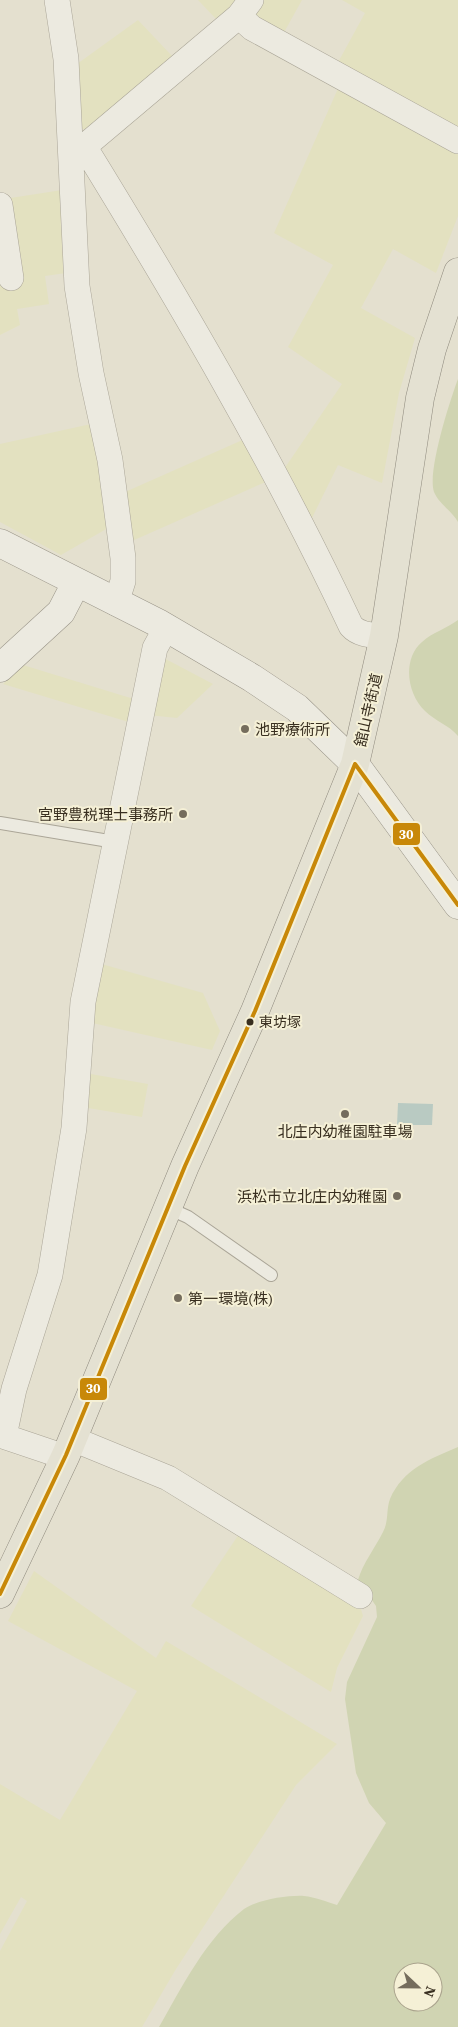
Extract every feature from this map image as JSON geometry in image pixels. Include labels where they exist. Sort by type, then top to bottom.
[{"type":"main road","name":"舘山寺街道","points":[[0,1594],[69,1448],[168,1208],[256,1011],[355,764],[384,636],[420,398],[432,349],[458,272]]},
{"type":"street","points":[[57,0],[78,152],[77,286],[91,373],[110,460],[123,558],[123,581],[116,603]]},
{"type":"street","points":[[78,152],[245,8],[252,28],[458,141]]},
{"type":"street","points":[[78,152],[174,292],[255,438],[351,626],[355,631],[384,636]]},
{"type":"street","points":[[0,205],[11,278]]},
{"type":"street","points":[[0,543],[166,628],[275,692],[296,708],[355,764],[458,905]]},
{"type":"street","points":[[0,668],[61,612],[76,583]]},
{"type":"street","points":[[166,628],[155,648],[83,1002],[74,1128],[50,1275],[14,1389],[2,1436],[69,1448],[168,1478],[360,1596]]},
{"type":"lane","points":[[0,823],[115,842]]},
{"type":"lane","points":[[168,1208],[188,1217],[271,1275]]},
{"type":"shaded area","points":[[198,0],[238,0],[217,20]]},
{"type":"shaded area","points":[[263,0],[302,0],[282,36],[255,15]]},
{"type":"shaded area","points":[[342,0],[458,0],[458,132],[336,66],[365,13]]},
{"type":"shaded area","points":[[138,20],[173,57],[86,130],[81,128],[77,64]]},
{"type":"shaded area","points":[[340,84],[458,149],[458,216],[436,273],[393,249],[361,308],[415,338],[399,393],[382,483],[338,465],[309,524],[282,472],[342,384],[288,347],[333,265],[274,233]]},
{"type":"shaded area","points":[[62,190],[66,273],[45,276],[49,304],[17,309],[20,325],[0,335],[0,242],[4,199]]},
{"type":"shaded area","points":[[91,424],[100,462],[108,528],[61,555],[0,522],[0,444]]},
{"type":"shaded area","points":[[247,438],[270,480],[132,541],[125,492]]},
{"type":"shaded area","points":[[160,656],[213,684],[177,718],[148,715]]},
{"type":"shaded area","points":[[23,665],[137,700],[132,723],[3,684]]},
{"type":"shaded area","points":[[98,963],[203,993],[220,1031],[212,1050],[88,1022]]},
{"type":"shaded area","points":[[85,1073],[148,1084],[142,1117],[82,1107]]},
{"type":"shaded area","points":[[398,1103],[433,1104],[432,1125],[397,1125]]},
{"type":"shaded area","points":[[241,1531],[360,1606],[363,1616],[337,1668],[331,1692],[191,1606]]},
{"type":"shaded area","points":[[34,1571],[156,1658],[166,1641],[337,1744],[296,1785],[176,1969],[142,2027],[0,2027],[0,1951],[27,1901],[21,1897],[0,1934],[0,1784],[60,1820],[137,1691],[8,1621]]},
{"type":"green space","points":[[458,379],[458,522],[436,496],[433,482],[440,436]]},
{"type":"green space","points":[[458,620],[458,736],[425,711],[419,704],[411,686],[409,667],[416,649],[422,642]]},
{"type":"green space","points":[[458,1447],[458,2027],[159,2027],[206,1949],[230,1921],[250,1906],[281,1897],[317,1898],[337,1905],[386,1823],[369,1803],[356,1773],[345,1699],[347,1682],[377,1617],[376,1606],[358,1580],[385,1528],[390,1499],[402,1480],[418,1466]]},
{"type":"transit line","name":"30","points":[[355,764],[458,905]]},
{"type":"transit line","name":"30","points":[[0,1594],[66,1455],[185,1166],[255,1011],[355,764]]},
{"type":"place","name":"池野療術所","points":[[245,729]]},
{"type":"place","name":"宮野豊税理士事務所","points":[[183,814]]},
{"type":"place","name":"東坊塚","points":[[250,1022]]},
{"type":"place","name":"北庄内幼稚園駐車場","points":[[345,1114]]},
{"type":"place","name":"浜松市立北庄内幼稚園","points":[[397,1196]]},
{"type":"place","name":"第一環境(株)","points":[[178,1298]]}]
